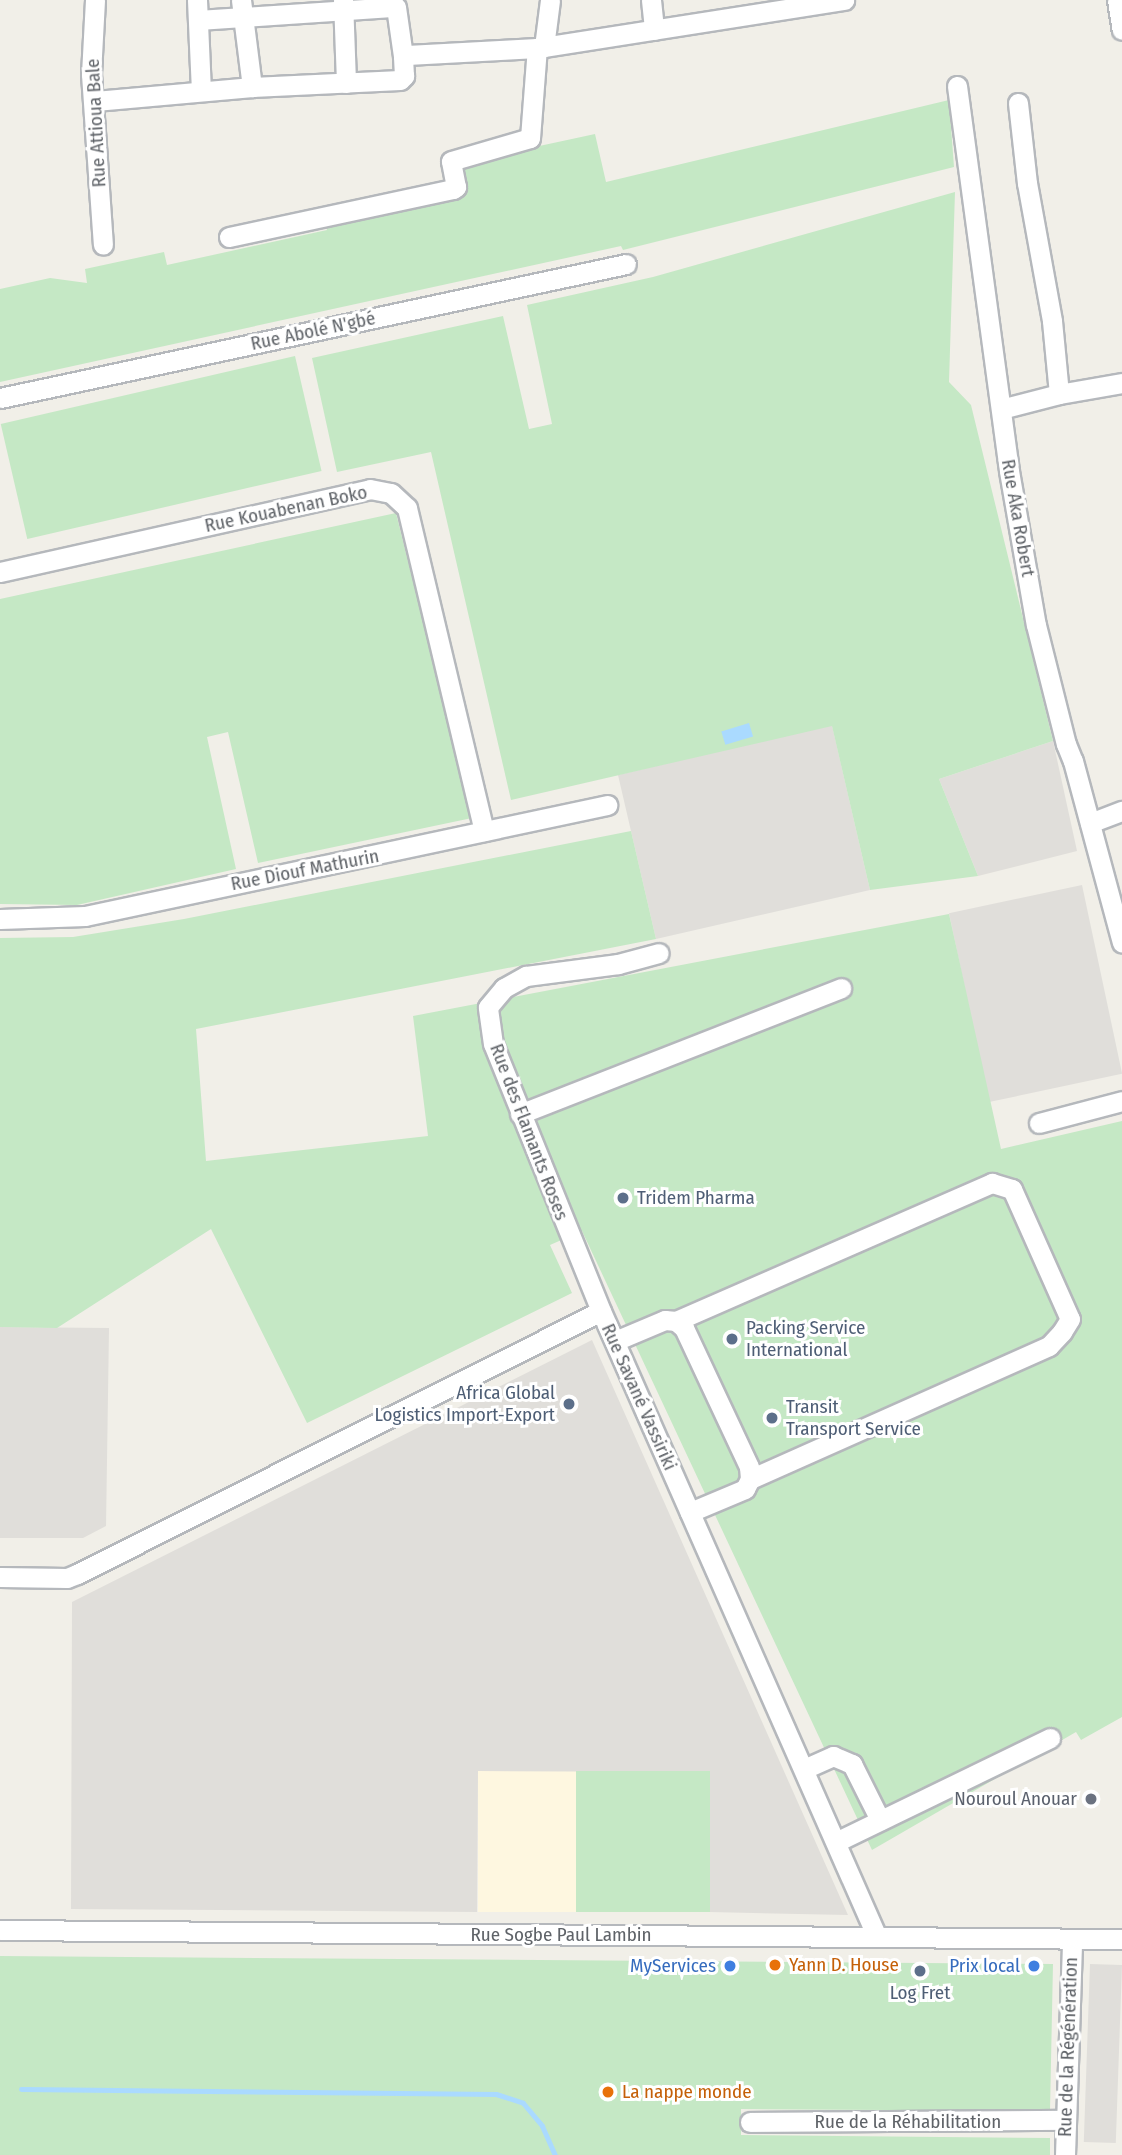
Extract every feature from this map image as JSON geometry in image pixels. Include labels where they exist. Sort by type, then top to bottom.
[{"type":"street","name":"Rue Attioua Bale","points":[[95,0],[91,55],[103,245]]},
{"type":"street","points":[[229,237],[453,190],[456,187],[451,161],[530,138],[540,47],[550,0]]},
{"type":"street","points":[[651,0],[654,30]]},
{"type":"street","points":[[403,56],[540,47],[844,0]]},
{"type":"street","points":[[1117,0],[1122,30]]},
{"type":"street","points":[[94,101],[252,87],[403,79],[403,56],[396,7],[343,5],[198,10],[201,91]]},
{"type":"street","points":[[343,5],[346,83]]},
{"type":"street","points":[[241,8],[252,87]]},
{"type":"street","name":"Rue Aka Robert","points":[[957,86],[1001,410],[1036,625],[1066,744],[1122,942]]},
{"type":"street","points":[[1018,103],[1027,183],[1052,320],[1059,394]]},
{"type":"street","name":"Rue Abolé N'gbé","points":[[0,398],[626,264]]},
{"type":"street","points":[[1001,410],[1059,394],[1122,383]]},
{"type":"street","name":"Rue Kouabenan Boko","points":[[0,572],[370,489],[391,492],[407,508],[484,831]]},
{"type":"street","name":"Rue Diouf Mathurin","points":[[0,919],[85,916],[380,856],[607,805]]},
{"type":"street","points":[[1090,823],[1122,811]]},
{"type":"street","name":"Rue des Flamants Roses","points":[[601,1311],[493,1044],[488,1007],[504,988],[526,976],[618,964],[659,953]]},
{"type":"street","points":[[520,1114],[841,988]]},
{"type":"street","points":[[1039,1123],[1122,1101]]},
{"type":"street","points":[[615,1341],[665,1320],[676,1321],[992,1183],[1012,1189],[1070,1319],[1062,1332],[1049,1346],[750,1479]]},
{"type":"street","name":"Rue Savané Vassiriki","points":[[0,1577],[67,1578],[77,1574],[601,1311],[877,1937]]},
{"type":"street","points":[[676,1321],[684,1328],[696,1353],[749,1467],[750,1479],[745,1489],[690,1511]]},
{"type":"street","points":[[836,1842],[1049,1738]]},
{"type":"street","points":[[804,1769],[833,1756],[852,1764],[880,1819]]},
{"type":"street","name":"Rue Sogbe Paul Lambin","points":[[0,1930],[1122,1939]]},
{"type":"street","name":"Rue de la Régénération","points":[[1065,2155],[1072,1939]]},
{"type":"street","name":"Rue de la Réhabilitation","points":[[750,2122],[1065,2120]]},
{"type":"shaded area","points":[[822,682],[870,890],[656,939],[618,775],[669,763]]},
{"type":"shaded area","points":[[1053,741],[1077,851],[978,876],[939,779]]},
{"type":"shaded area","points":[[1082,885],[1122,1074],[989,1102],[949,913]]},
{"type":"shaded area","points":[[0,1327],[109,1328],[106,1526],[83,1538],[0,1538]]},
{"type":"shaded area","points":[[592,1340],[848,1915],[709,1912],[709,1772],[478,1771],[477,1912],[71,1909],[72,1602]]},
{"type":"shaded area","points":[[478,1771],[576,1771],[576,1912],[478,1912]]},
{"type":"shaded area","points":[[1090,1964],[1122,1965],[1116,2143],[1084,2142]]},
{"type":"green space","points":[[949,100],[954,167],[623,250],[621,246],[0,382],[0,289],[50,278],[87,283],[85,269],[164,252],[167,265],[327,230],[325,222],[460,192],[455,164],[595,134],[606,182]]},
{"type":"green space","points":[[955,192],[949,382],[971,405],[1053,741],[939,779],[978,876],[870,890],[832,726],[511,800],[431,452],[337,472],[312,358],[503,316],[529,429],[552,424],[527,305],[653,277]]},
{"type":"green space","points":[[295,356],[322,471],[27,539],[1,424]]},
{"type":"green space","points":[[396,513],[472,818],[258,863],[228,732],[207,737],[236,869],[77,905],[0,904],[0,599]]},
{"type":"green space","points":[[631,831],[656,939],[196,1029],[206,1161],[428,1136],[413,1016],[949,914],[1001,1149],[1122,1121],[1122,1717],[1081,1740],[1076,1732],[872,1850],[582,1231],[550,1245],[572,1293],[307,1423],[211,1229],[57,1328],[0,1327],[0,938],[73,937],[184,919]]},
{"type":"green space","points":[[576,1771],[710,1771],[710,1912],[576,1912]]},
{"type":"green space","points":[[0,1956],[1053,1964],[1050,2111],[741,2109],[741,2135],[1050,2138],[1050,2155],[0,2155]]},
{"type":"water","points":[[749,723],[753,736],[725,745],[721,731]]},
{"type":"waterway","points":[[21,2089],[496,2094],[523,2103],[542,2126],[555,2155]]},
{"type":"place","name":"Tridem Pharma","points":[[623,1198]]},
{"type":"place","name":"Packing Service International","points":[[732,1339]]},
{"type":"place","name":"Africa Global Logistics Import-Export","points":[[569,1404]]},
{"type":"place","name":"Transit Transport Service","points":[[772,1418]]},
{"type":"place","name":"Nouroul Anouar","points":[[1091,1799]]},
{"type":"place","name":"Yann D. House","points":[[775,1965]]},
{"type":"place","name":"MyServices","points":[[730,1966]]},
{"type":"place","name":"Prix local","points":[[1034,1966]]},
{"type":"place","name":"Log Fret","points":[[920,1971]]},
{"type":"place","name":"La nappe monde","points":[[608,2092]]}]
